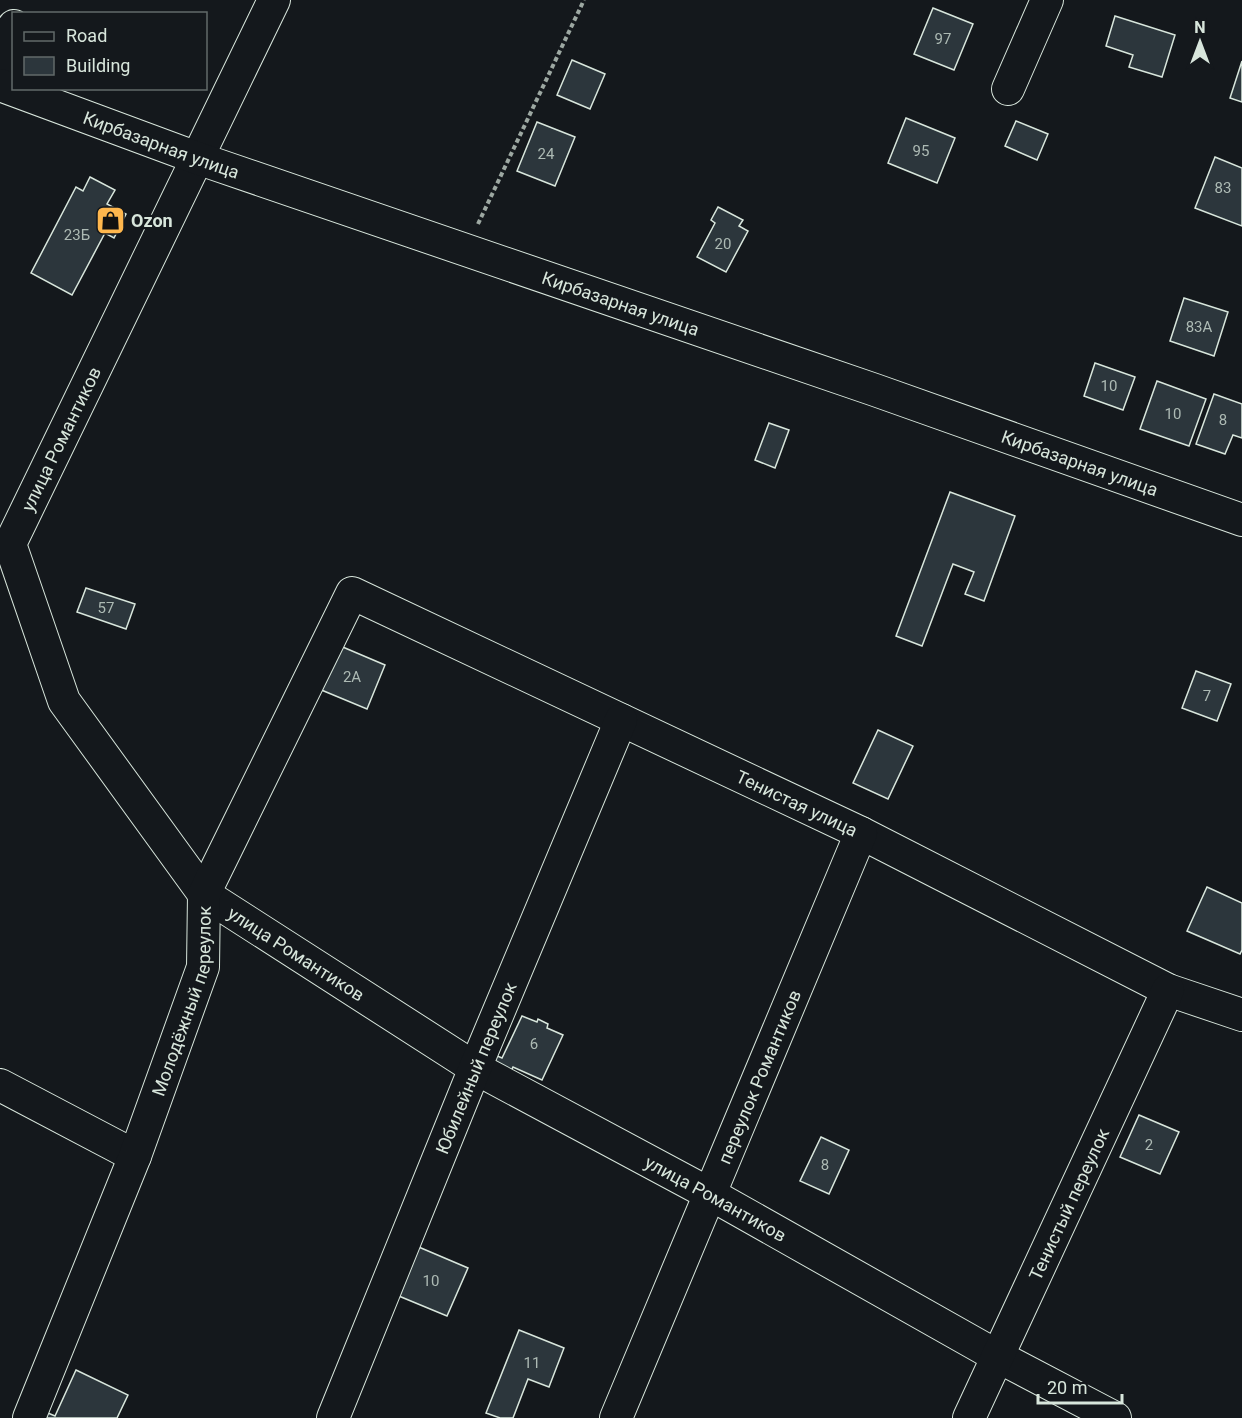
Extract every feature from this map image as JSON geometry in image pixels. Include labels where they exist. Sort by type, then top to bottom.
[{"type":"street","name":"улица Романтиков","points":[[274,0],[10,544],[64,701],[204,894],[475,1068],[710,1194],[997,1356],[1115,1418]]},
{"type":"street","points":[[1008,89],[1047,0]]},
{"type":"street","points":[[0,71],[12,32]]},
{"type":"street","name":"Кирбазарная улица","points":[[13,90],[197,158],[875,390],[1242,520]]},
{"type":"street","name":"Молодёжный переулок","points":[[29,1418],[135,1156],[203,967],[204,894],[352,593]]},
{"type":"street","name":"Тенистая улица","points":[[352,593],[861,833],[1168,990],[1242,1015]]},
{"type":"street","name":"Юбилейный переулок","points":[[333,1418],[475,1068],[621,720]]},
{"type":"street","name":"переулок Романтиков","points":[[616,1418],[861,833]]},
{"type":"street","name":"Тенистый переулок","points":[[969,1418],[1168,990]]},
{"type":"street","points":[[0,1085],[135,1156]]},
{"type":"path","points":[[466,250],[584,0]]},
{"type":"building","points":[[933,8],[973,24],[954,70],[914,54]]},
{"type":"building","points":[[1115,16],[1175,35],[1162,77],[1129,67],[1133,55],[1106,46]]},
{"type":"building","points":[[572,60],[605,74],[590,109],[557,95]]},
{"type":"building","points":[[1242,61],[1242,102],[1230,98]]},
{"type":"building","points":[[906,118],[955,138],[937,183],[888,163]]},
{"type":"building","points":[[1016,121],[1048,134],[1037,160],[1005,146]]},
{"type":"building","points":[[537,122],[575,137],[555,186],[517,171]]},
{"type":"building","points":[[1215,157],[1242,168],[1242,226],[1195,208]]},
{"type":"building","points":[[90,177],[115,190],[107,204],[126,214],[114,238],[105,233],[72,295],[31,273],[76,187],[83,191]]},
{"type":"building","points":[[718,207],[743,220],[739,226],[748,231],[726,272],[697,257],[715,223],[711,220]]},
{"type":"building","points":[[1184,298],[1228,312],[1214,356],[1170,341]]},
{"type":"building","points":[[1095,363],[1135,377],[1123,410],[1084,396]]},
{"type":"building","points":[[1157,381],[1206,399],[1189,446],[1140,429]]},
{"type":"building","points":[[1214,394],[1242,404],[1242,438],[1233,435],[1225,454],[1196,444]]},
{"type":"building","points":[[769,423],[789,430],[775,468],[755,460]]},
{"type":"building","points":[[950,492],[1015,516],[984,601],[965,594],[974,572],[953,564],[922,646],[896,636]]},
{"type":"building","points":[[86,588],[135,604],[126,629],[77,612]]},
{"type":"building","points":[[338,645],[385,665],[367,709],[319,689]]},
{"type":"building","points":[[1196,671],[1231,684],[1217,721],[1182,708]]},
{"type":"building","points":[[878,730],[913,746],[888,799],[853,783]]},
{"type":"building","points":[[1207,887],[1242,903],[1242,950],[1240,954],[1187,931]]},
{"type":"building","points":[[522,1016],[537,1022],[538,1019],[548,1024],[547,1028],[563,1035],[542,1080],[513,1067],[506,1082],[488,1052],[502,1058]]},
{"type":"building","points":[[1139,1115],[1179,1132],[1160,1174],[1120,1157]]},
{"type":"building","points":[[821,1137],[849,1150],[829,1194],[800,1181]]},
{"type":"building","points":[[414,1245],[468,1268],[447,1316],[394,1294]]},
{"type":"building","points":[[519,1330],[564,1348],[549,1387],[528,1379],[513,1418],[500,1418],[486,1413]]},
{"type":"building","points":[[76,1370],[128,1395],[117,1418],[46,1418],[48,1413],[55,1416]]},
{"type":"place","name":"Ozon","points":[[110,220]]}]
